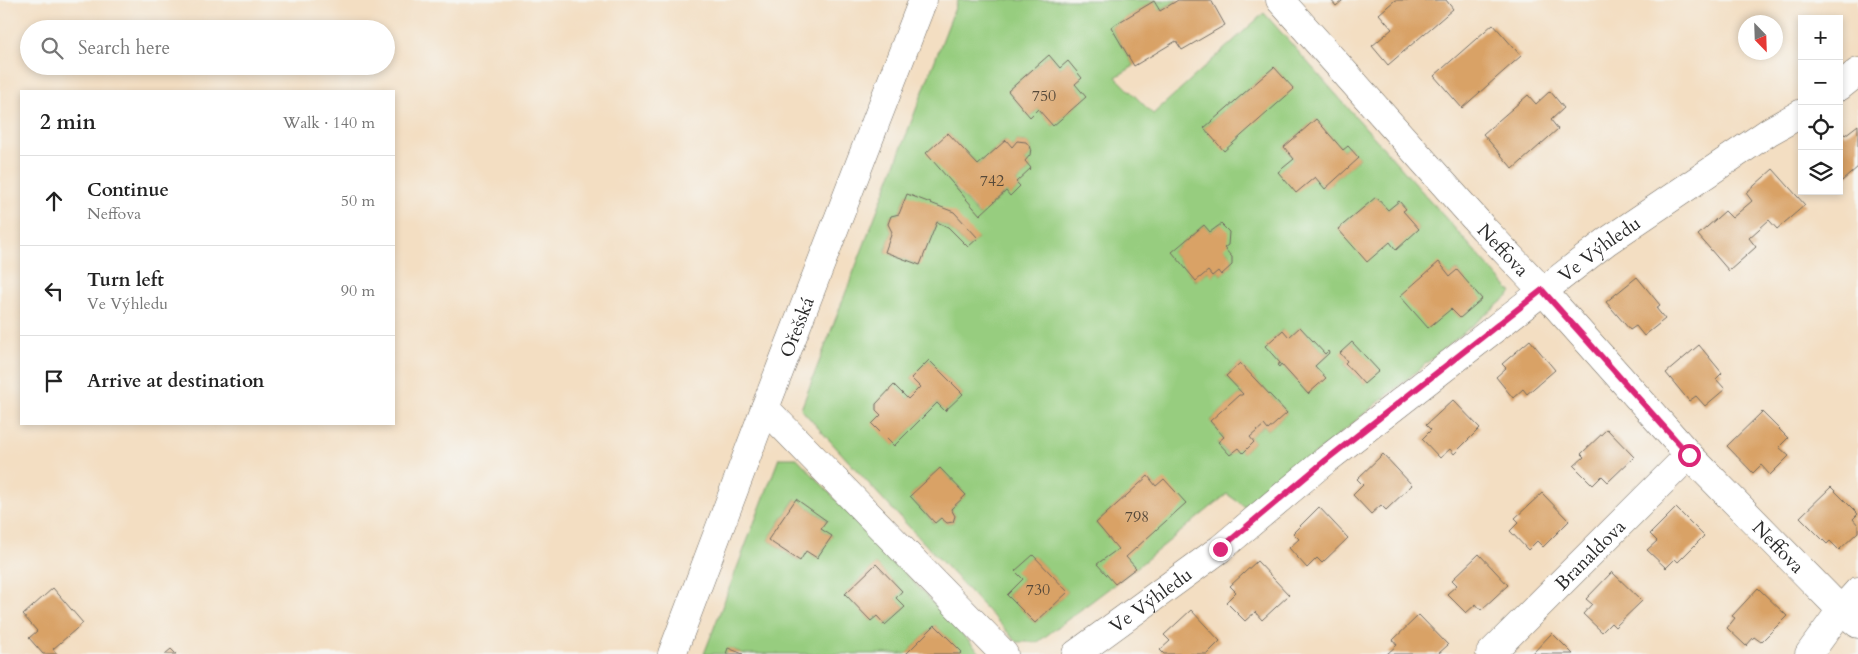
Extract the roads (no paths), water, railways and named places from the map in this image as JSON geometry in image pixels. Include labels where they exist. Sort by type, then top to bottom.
[{"type":"street","name":"Ořešská","points":[[672,654],[923,0]]},
{"type":"street","name":"Neffova","points":[[1280,0],[1689,455],[1852,608]]},
{"type":"street","points":[[1843,84],[1858,72]]},
{"type":"street","name":"Ve Výhledu","points":[[1076,654],[1220,549],[1326,460],[1606,242],[1770,131],[1798,115]]},
{"type":"street","points":[[765,408],[1004,654]]},
{"type":"street","name":"Branaldova","points":[[1490,654],[1689,455]]},
{"type":"street","points":[[1809,654],[1852,608]]}]
